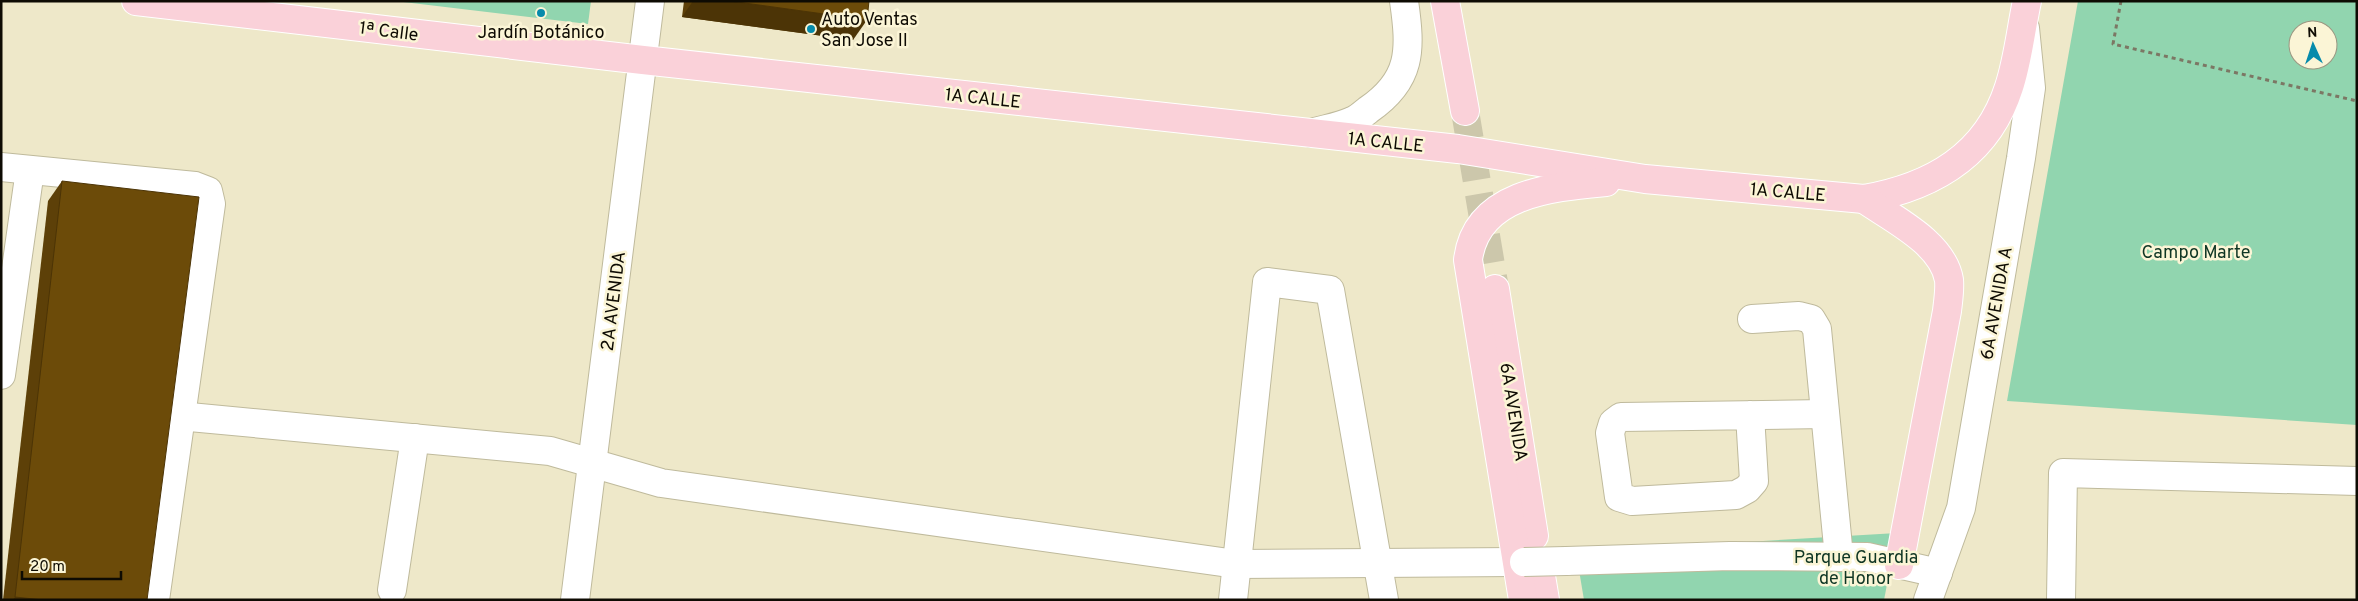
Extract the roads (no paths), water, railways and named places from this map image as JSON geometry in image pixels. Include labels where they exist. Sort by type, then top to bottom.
[{"type":"main road","name":"1ª Calle","points":[[136,1],[643,60]]},
{"type":"main road","points":[[1445,1],[1466,111]]},
{"type":"main road","name":"1A CALLE","points":[[643,60],[1496,154],[1645,179],[1864,199],[1885,195],[1933,177],[1957,163],[1974,149],[2004,102],[2010,85],[2025,9]]},
{"type":"main road","points":[[1523,600],[1532,575],[1468,260],[1473,236],[1480,225],[1504,204],[1520,197],[1570,185],[1645,179]]},
{"type":"main road","points":[[1864,199],[1929,244],[1939,255],[1949,282],[1947,312],[1899,565]]},
{"type":"main road","name":"6A AVENIDA","points":[[1495,289],[1534,536]]},
{"type":"street","name":"2A AVENIDA","points":[[576,600],[650,1]]},
{"type":"street","points":[[1308,134],[1352,122],[1378,104],[1397,84],[1404,68],[1407,52],[1404,1]]},
{"type":"street","name":"6A AVENIDA A","points":[[1928,600],[1961,508],[2021,158],[2031,88],[2025,9]]},
{"type":"street","points":[[1,167],[195,186],[208,191],[211,204],[154,600]]},
{"type":"street","points":[[1,375],[30,170]]},
{"type":"street","points":[[1232,600],[1266,282],[1330,290],[1384,600]]},
{"type":"street","points":[[1752,319],[1799,316],[1811,319],[1817,329],[1839,557]]},
{"type":"street","points":[[1750,415],[1754,481],[1747,489],[1736,495],[1726,496],[1632,501],[1618,497],[1610,432],[1613,423],[1621,417],[1750,415],[1825,414]]},
{"type":"street","points":[[180,416],[550,451],[661,483],[1236,564],[1377,563],[1532,575],[1577,560],[1730,556],[1867,557],[1938,573]]},
{"type":"street","points":[[392,590],[415,438]]},
{"type":"street","points":[[2061,600],[2063,473],[2357,482]]},
{"type":"tunnel","points":[[1465,111],[1495,289]]},
{"type":"place","name":"Jardín Botánico","points":[[541,13]]},
{"type":"place","name":"Auto Ventas San Jose II","points":[[811,29]]},
{"type":"park label","name":"Campo Marte","points":[[2196,252]]},
{"type":"park label","name":"Parque Guardia de Honor","points":[[1856,567]]}]
